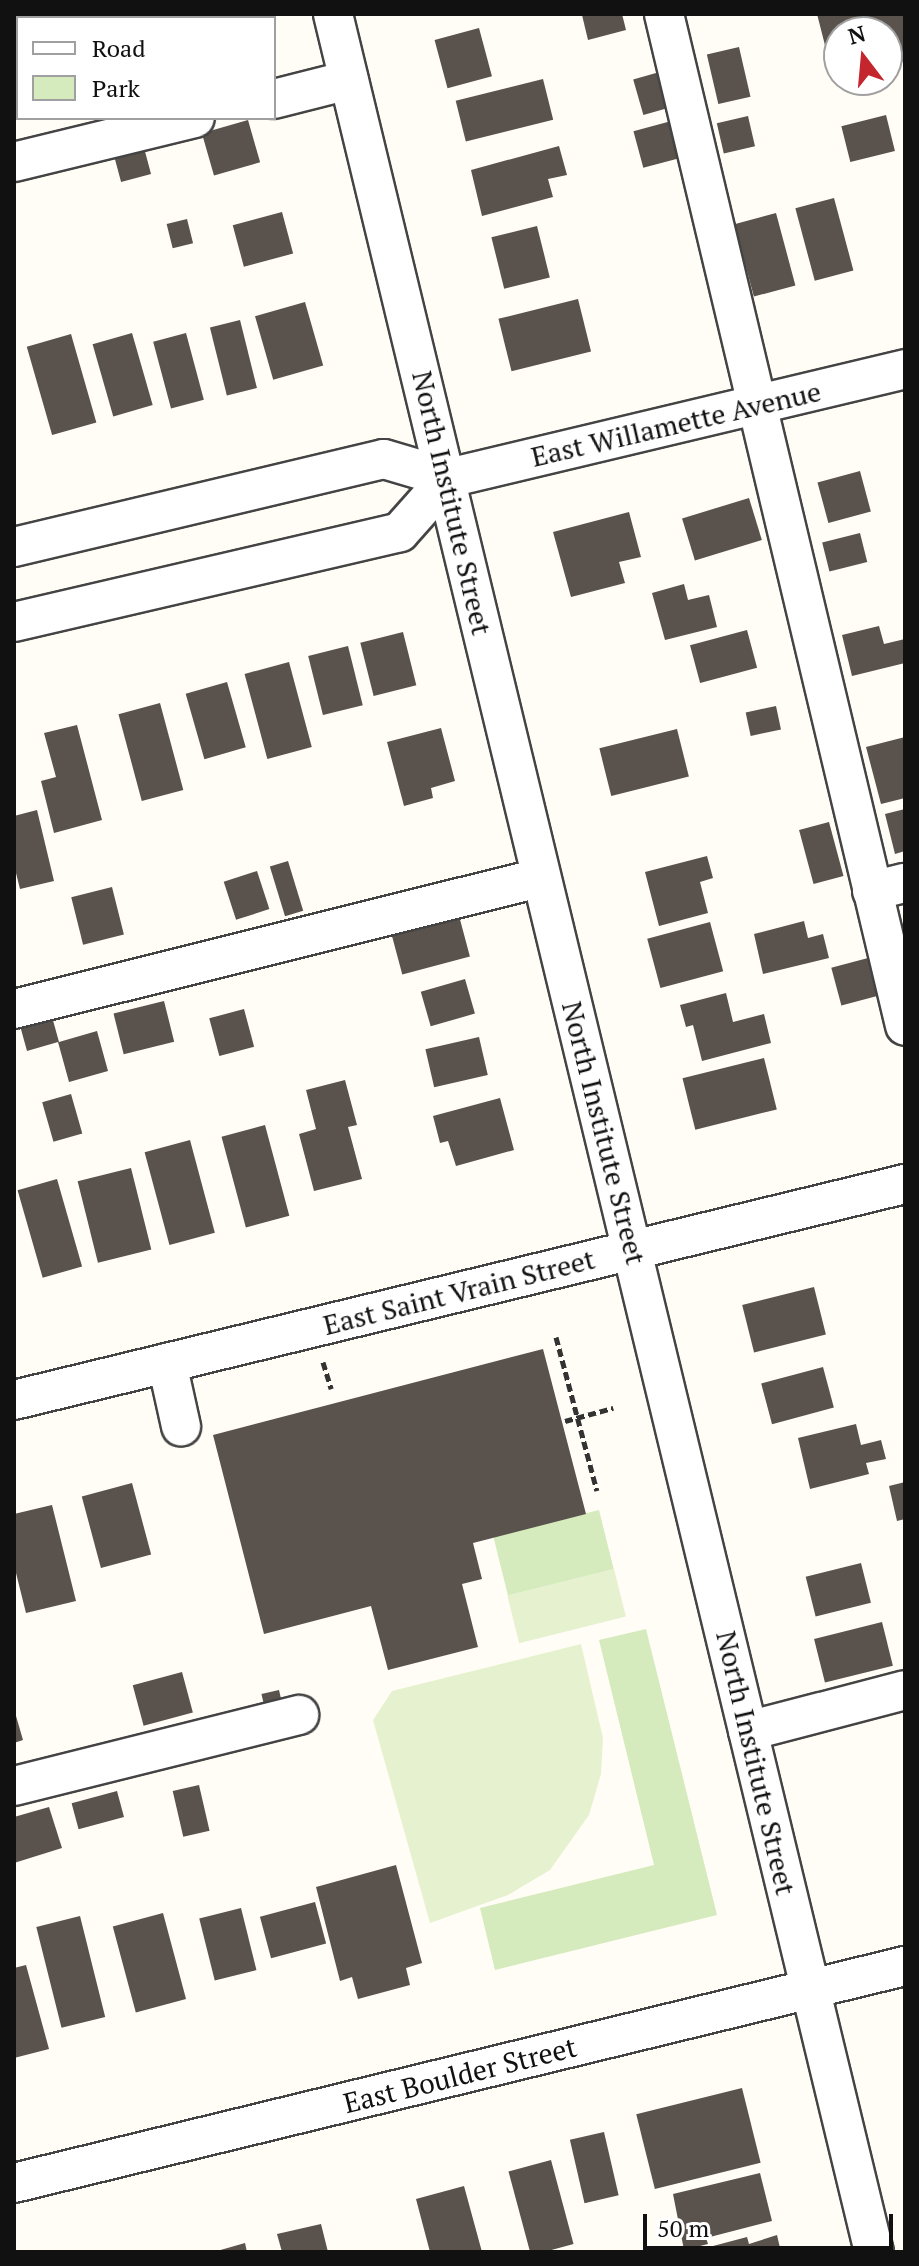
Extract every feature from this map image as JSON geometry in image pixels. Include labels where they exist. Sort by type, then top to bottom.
[{"type":"street","name":"North Institute Street","points":[[333,14],[448,478],[539,878],[634,1249],[874,2252]]},
{"type":"street","points":[[664,14],[755,405],[889,887],[905,1026]]},
{"type":"street","points":[[276,98],[349,80]]},
{"type":"street","points":[[14,162],[187,120]]},
{"type":"street","name":"East Willamette Avenue","points":[[14,547],[384,459],[448,478],[905,369]]},
{"type":"street","points":[[14,622],[400,532],[448,478]]},
{"type":"street","points":[[14,1009],[539,878]]},
{"type":"street","name":"East Saint Vrain Street","points":[[14,1400],[905,1184]]},
{"type":"street","points":[[167,1363],[181,1426]]},
{"type":"street","points":[[748,1731],[905,1690]]},
{"type":"street","points":[[14,1786],[299,1715]]},
{"type":"street","name":"East Boulder Street","points":[[14,2183],[905,1966]]},
{"type":"path","points":[[556,1337],[597,1491]]},
{"type":"path","points":[[323,1361],[331,1389]]},
{"type":"path","points":[[565,1421],[613,1408]]},
{"type":"green space","points":[[599,1510],[614,1569],[508,1596],[493,1536]]},
{"type":"green space","points":[[614,1569],[626,1617],[519,1643],[507,1596]]},
{"type":"green space","points":[[646,1629],[717,1915],[495,1970],[480,1908],[654,1865],[599,1640]]},
{"type":"green space","points":[[581,1644],[603,1738],[601,1774],[589,1815],[550,1870],[508,1895],[430,1923],[373,1720],[392,1691]]},
{"type":"building","points":[[96,14],[136,14],[136,16]]},
{"type":"building","points":[[622,14],[626,30],[588,40],[582,15]]},
{"type":"building","points":[[817,14],[905,14],[905,61],[903,16],[823,16],[823,37]]},
{"type":"building","points":[[479,28],[492,76],[448,88],[435,40]]},
{"type":"building","points":[[739,47],[750,97],[718,104],[707,54]]},
{"type":"building","points":[[663,71],[673,107],[643,115],[633,80]]},
{"type":"building","points":[[543,79],[553,120],[466,142],[456,101]]},
{"type":"building","points":[[886,115],[895,151],[850,162],[841,126]]},
{"type":"building","points":[[748,116],[755,146],[724,153],[717,123]]},
{"type":"building","points":[[248,120],[260,162],[214,176],[202,133]]},
{"type":"building","points":[[675,120],[685,157],[643,168],[633,131]]},
{"type":"building","points":[[143,144],[151,174],[121,182],[113,152]]},
{"type":"building","points":[[559,146],[567,175],[548,179],[553,197],[482,216],[471,170]]},
{"type":"building","points":[[834,198],[853,270],[815,281],[795,208]]},
{"type":"building","points":[[282,212],[293,254],[244,267],[233,225]]},
{"type":"building","points":[[776,213],[795,285],[754,297],[734,224]]},
{"type":"building","points":[[187,219],[193,243],[173,248],[167,224]]},
{"type":"building","points":[[537,226],[550,277],[504,289],[491,237]]},
{"type":"building","points":[[578,299],[591,351],[511,371],[498,319]]},
{"type":"building","points":[[305,302],[323,365],[273,380],[255,316]]},
{"type":"building","points":[[240,320],[257,388],[227,395],[210,327]]},
{"type":"building","points":[[132,333],[153,405],[113,416],[93,344]]},
{"type":"building","points":[[186,333],[204,400],[171,408],[153,342]]},
{"type":"building","points":[[71,334],[96,422],[52,435],[27,347]]},
{"type":"building","points":[[860,471],[871,512],[828,523],[817,482]]},
{"type":"building","points":[[749,498],[762,540],[695,561],[682,518]]},
{"type":"building","points":[[629,512],[641,557],[619,562],[625,583],[571,597],[553,532]]},
{"type":"building","points":[[860,533],[867,562],[829,572],[822,542]]},
{"type":"building","points":[[684,584],[688,600],[709,595],[717,627],[665,640],[652,593]]},
{"type":"building","points":[[879,626],[884,644],[905,639],[905,663],[852,676],[842,635]]},
{"type":"building","points":[[747,630],[757,668],[700,683],[690,645]]},
{"type":"building","points":[[403,632],[416,685],[374,696],[360,643]]},
{"type":"building","points":[[348,646],[363,705],[323,715],[308,656]]},
{"type":"building","points":[[289,662],[312,747],[267,759],[245,674]]},
{"type":"building","points":[[227,682],[246,747],[204,759],[186,694]]},
{"type":"building","points":[[160,703],[183,790],[142,801],[118,714]]},
{"type":"building","points":[[776,706],[781,729],[751,736],[746,712]]},
{"type":"building","points":[[77,725],[102,820],[54,833],[41,781],[56,777],[44,733]]},
{"type":"building","points":[[441,728],[455,781],[431,788],[433,798],[404,806],[387,742]]},
{"type":"building","points":[[677,729],[689,777],[611,796],[599,748]]},
{"type":"building","points":[[905,737],[905,798],[881,804],[866,747]]},
{"type":"building","points":[[905,809],[905,851],[895,854],[885,814]]},
{"type":"building","points":[[37,810],[54,881],[20,889],[14,865],[14,816]]},
{"type":"building","points":[[829,822],[843,876],[814,884],[799,830]]},
{"type":"building","points":[[707,856],[713,878],[700,882],[708,913],[659,926],[645,872]]},
{"type":"building","points":[[288,861],[303,911],[285,916],[270,867]]},
{"type":"building","points":[[257,871],[269,909],[236,920],[224,882]]},
{"type":"building","points":[[112,887],[124,935],[83,945],[71,897]]},
{"type":"building","points":[[458,912],[470,956],[402,975],[390,930]]},
{"type":"building","points":[[804,921],[808,938],[823,934],[829,958],[763,974],[754,934]]},
{"type":"building","points":[[710,922],[723,971],[660,988],[647,939]]},
{"type":"building","points":[[868,958],[878,996],[841,1006],[831,968]]},
{"type":"building","points":[[465,979],[475,1014],[431,1026],[421,992]]},
{"type":"building","points":[[726,993],[733,1022],[764,1014],[771,1043],[702,1061],[693,1025],[686,1027],[680,1005]]},
{"type":"building","points":[[164,1001],[174,1042],[124,1054],[114,1014]]},
{"type":"building","points":[[244,1009],[254,1047],[219,1056],[209,1018]]},
{"type":"building","points":[[51,1013],[59,1042],[97,1031],[108,1071],[69,1082],[58,1042],[27,1051],[19,1022]]},
{"type":"building","points":[[479,1037],[488,1075],[434,1087],[425,1049]]},
{"type":"building","points":[[764,1058],[777,1109],[695,1130],[682,1078]]},
{"type":"building","points":[[345,1080],[357,1125],[348,1127],[362,1179],[314,1191],[299,1134],[316,1129],[306,1090]]},
{"type":"building","points":[[71,1094],[82,1133],[53,1142],[42,1102]]},
{"type":"building","points":[[500,1098],[514,1150],[456,1166],[448,1141],[440,1143],[433,1116]]},
{"type":"building","points":[[265,1125],[289,1216],[246,1227],[222,1137]]},
{"type":"building","points":[[190,1140],[215,1233],[169,1245],[145,1152]]},
{"type":"building","points":[[131,1168],[151,1250],[98,1263],[78,1181]]},
{"type":"building","points":[[57,1179],[82,1266],[43,1278],[18,1190]]},
{"type":"building","points":[[814,1287],[826,1335],[754,1352],[742,1305]]},
{"type":"building","points":[[543,1349],[586,1514],[473,1543],[482,1579],[462,1584],[478,1647],[388,1670],[371,1606],[264,1634],[213,1435]]},
{"type":"building","points":[[823,1367],[834,1408],[772,1424],[761,1384]]},
{"type":"building","points":[[856,1424],[861,1445],[881,1440],[886,1459],[866,1463],[869,1474],[810,1489],[798,1438]]},
{"type":"building","points":[[905,1482],[905,1519],[897,1521],[889,1486]]},
{"type":"building","points":[[132,1483],[151,1554],[101,1568],[82,1496]]},
{"type":"building","points":[[52,1505],[76,1601],[26,1613],[14,1565],[14,1514]]},
{"type":"building","points":[[861,1563],[871,1603],[816,1617],[806,1577]]},
{"type":"building","points":[[882,1622],[893,1666],[825,1683],[814,1639]]},
{"type":"building","points":[[182,1672],[193,1713],[144,1726],[133,1685]]},
{"type":"building","points":[[279,1690],[282,1703],[264,1707],[261,1694]]},
{"type":"building","points":[[14,1709],[23,1740],[14,1743]]},
{"type":"building","points":[[199,1785],[210,1831],[183,1837],[173,1791]]},
{"type":"building","points":[[117,1791],[124,1817],[79,1829],[72,1803]]},
{"type":"building","points":[[49,1807],[62,1848],[14,1863],[14,1817]]},
{"type":"building","points":[[396,1865],[422,1963],[406,1968],[410,1985],[358,1999],[352,1977],[340,1981],[316,1887]]},
{"type":"building","points":[[315,1902],[326,1944],[271,1958],[260,1917]]},
{"type":"building","points":[[241,1908],[256,1970],[215,1981],[199,1918]]},
{"type":"building","points":[[163,1913],[186,1999],[136,2012],[113,1926]]},
{"type":"building","points":[[80,1916],[105,2017],[61,2028],[36,1927]]},
{"type":"building","points":[[26,1965],[49,2049],[14,2058],[14,1968]]},
{"type":"building","points":[[742,2088],[761,2163],[655,2189],[636,2114]]},
{"type":"building","points":[[604,2132],[619,2195],[585,2203],[570,2140]]},
{"type":"building","points":[[551,2160],[574,2244],[544,2252],[530,2252],[508,2171]]},
{"type":"building","points":[[760,2173],[772,2221],[706,2238],[708,2244],[684,2250],[673,2194]]},
{"type":"building","points":[[464,2186],[482,2252],[430,2252],[416,2199]]},
{"type":"building","points":[[321,2224],[328,2252],[282,2252],[277,2234]]},
{"type":"building","points":[[777,2235],[781,2252],[715,2252],[713,2246],[747,2237],[749,2244]]},
{"type":"building","points":[[245,2243],[247,2252],[217,2252],[217,2251]]}]
